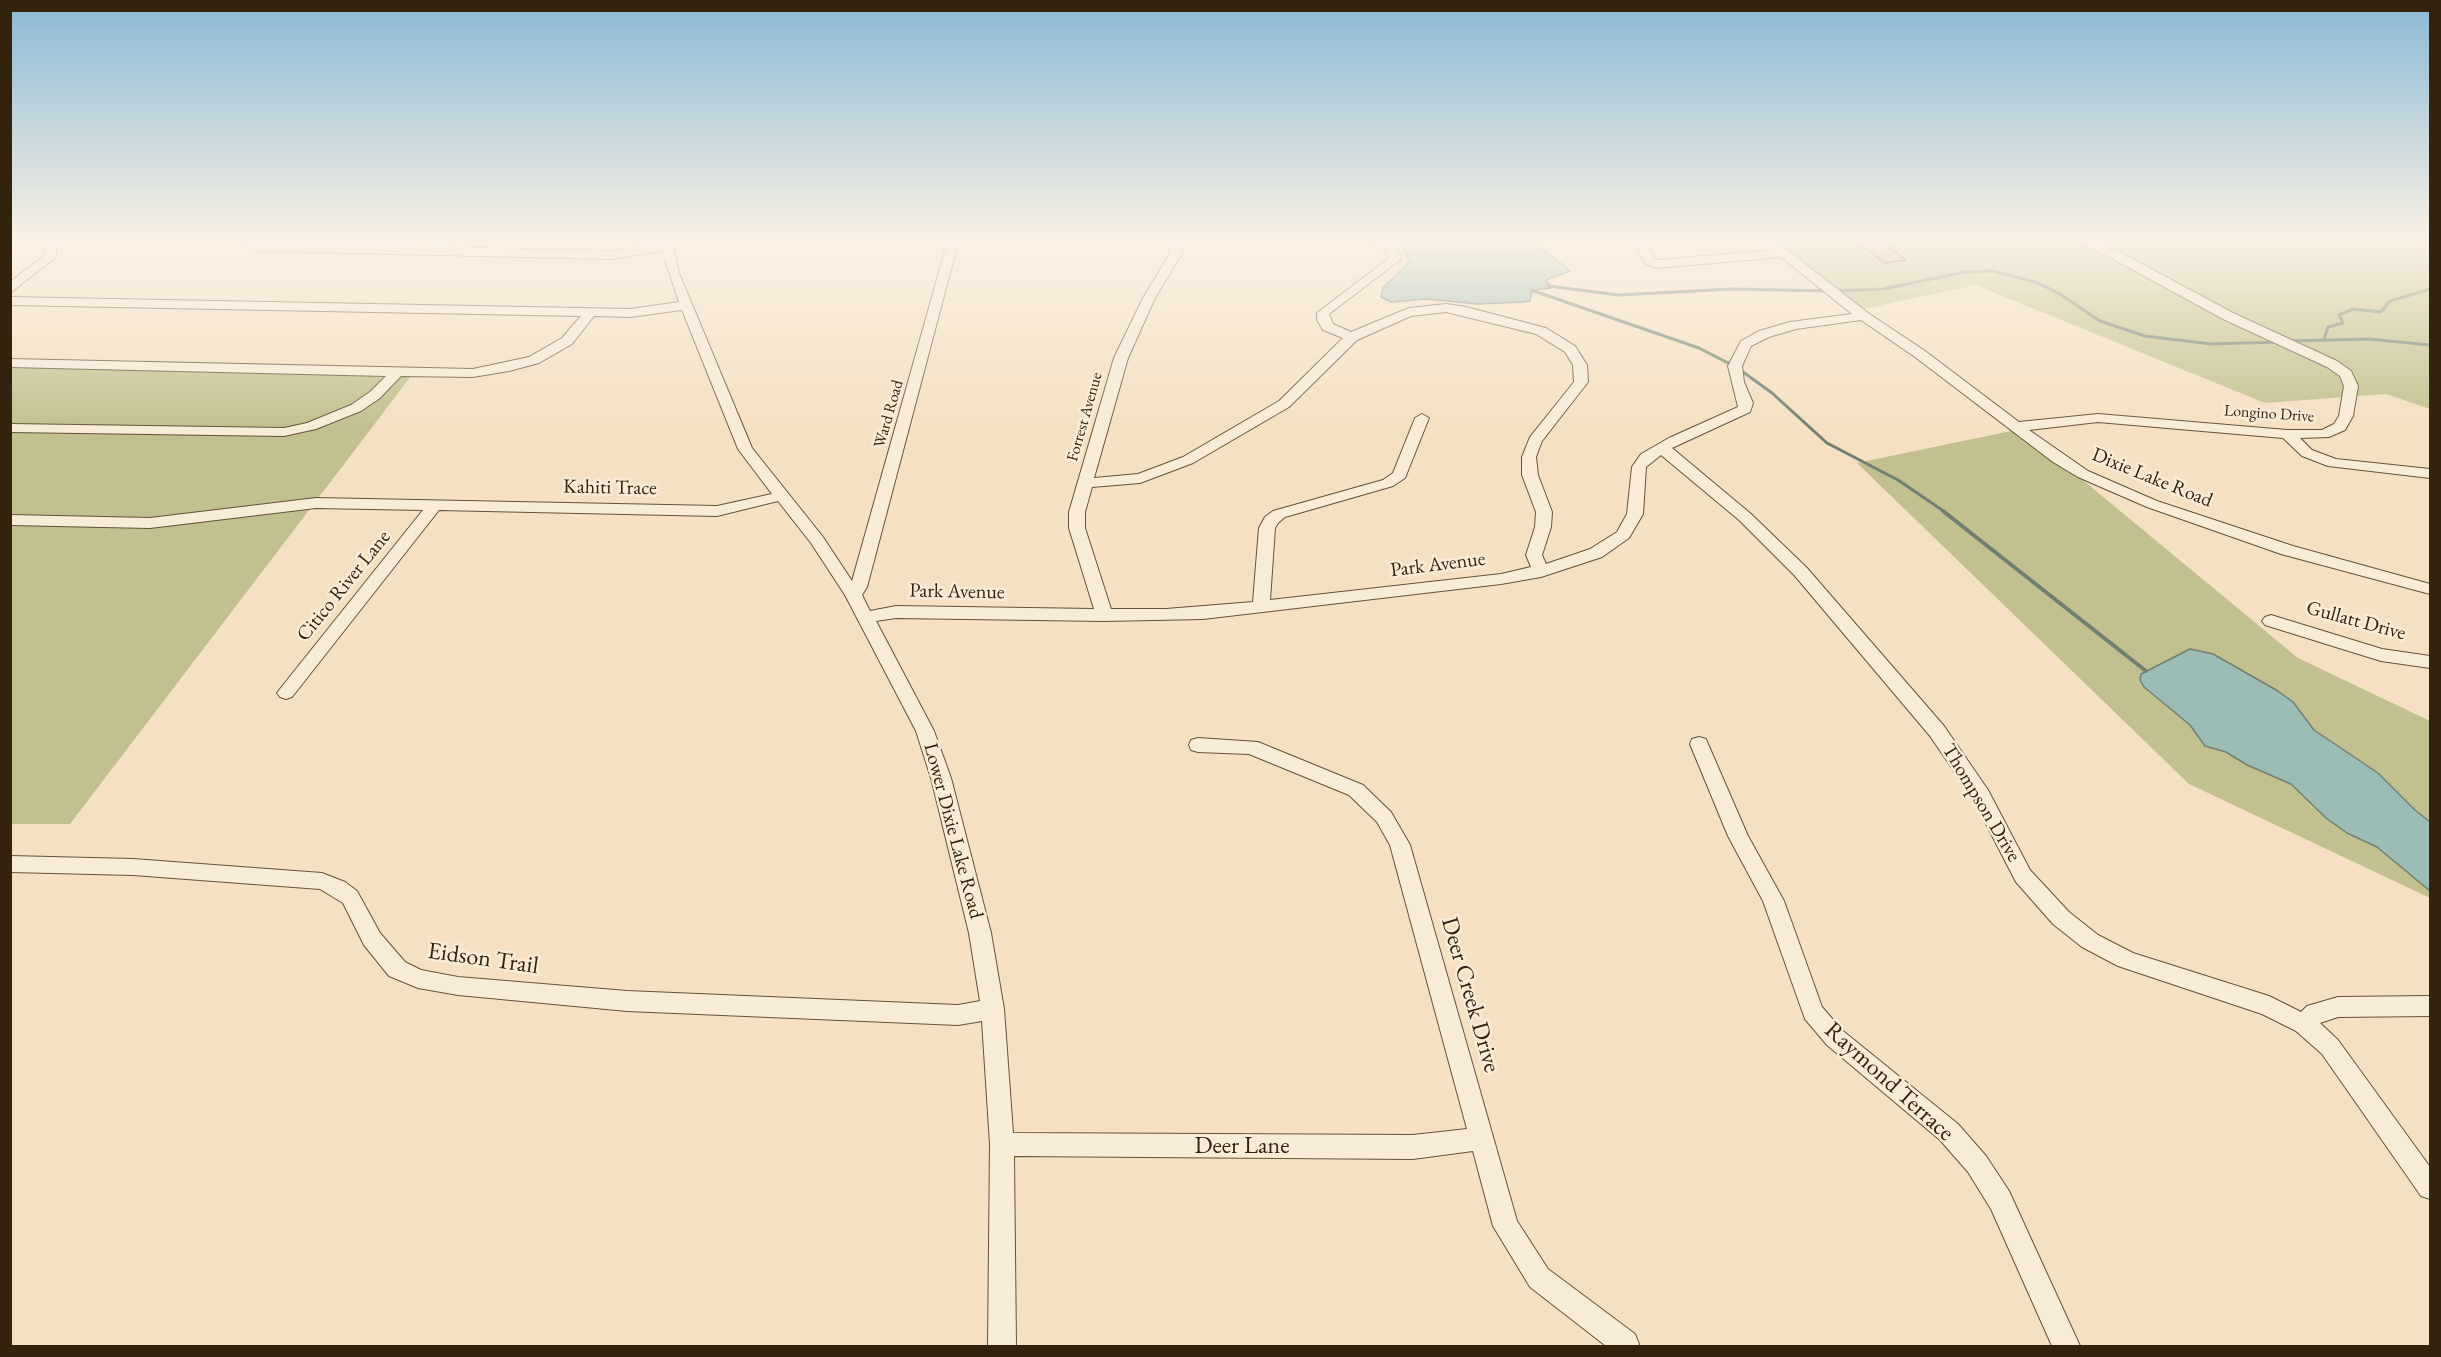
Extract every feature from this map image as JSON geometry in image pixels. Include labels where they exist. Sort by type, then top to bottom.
[{"type":"street","points":[[80,302],[591,312],[658,311],[687,305]]},
{"type":"street","name":"Ward Road","points":[[853,595],[859,587],[937,302]]},
{"type":"street","name":"Forrest Avenue","points":[[1104,615],[1077,528],[1077,512],[1121,358],[1147,302]]},
{"type":"street","points":[[1337,302],[1323,313],[1323,320],[1328,327],[1352,337]]},
{"type":"street","name":"Dixie Lake Road","points":[[1845,302],[1920,354],[2058,459],[2083,474],[2152,504],[2287,550],[2430,589]]},
{"type":"street","name":"Longino Drive","points":[[2014,427],[2098,418],[2287,434],[2324,434],[2340,427],[2346,416],[2351,386],[2346,374],[2332,364],[2203,302]]},
{"type":"street","name":"Lower Dixie Lake Road","points":[[687,305],[740,438],[817,540],[853,595],[907,693],[925,731],[941,778],[980,933],[993,1009],[1002,1144],[1002,1347]]},
{"type":"street","points":[[1085,483],[1140,478],[1188,460],[1284,404],[1352,337],[1409,312],[1446,308],[1541,331],[1562,343],[1577,357],[1582,373],[1581,382],[1535,440],[1528,457],[1530,474],[1544,512],[1543,527],[1534,555],[1541,572]]},
{"type":"street","points":[[10,363],[473,373],[526,362],[552,352],[567,341],[591,312]]},
{"type":"street","name":"Park Avenue","points":[[866,617],[896,612],[1166,615],[1261,606],[1541,572],[1596,554],[1623,536],[1635,514],[1638,467],[1646,457],[1745,409],[1746,403],[1737,382],[1736,366],[1740,352],[1752,340],[1795,325],[1863,316]]},
{"type":"street","points":[[10,428],[284,432],[311,426],[356,408],[375,395],[398,372]]},
{"type":"street","points":[[1261,606],[1267,528],[1271,520],[1279,514],[1388,483],[1400,475],[1422,418]]},
{"type":"street","points":[[2287,434],[2307,453],[2333,463],[2430,474]]},
{"type":"street","name":"Thompson Drive","points":[[1662,448],[1745,517],[1801,572],[1937,731],[1981,795],[2024,876],[2061,918],[2090,941],[2126,960],[2270,1006],[2304,1024],[2330,1047],[2430,1187]]},
{"type":"street","name":"Kahiti Trace","points":[[10,520],[150,523],[316,503],[717,512],[782,496]]},
{"type":"street","name":"Citico River Lane","points":[[286,693],[436,504]]},
{"type":"street","name":"Gullatt Drive","points":[[2271,621],[2381,655],[2430,662]]},
{"type":"street","name":"Raymond Terrace","points":[[1699,744],[1738,836],[1773,901],[1813,1012],[1836,1038],[1949,1132],[1977,1164],[2000,1200],[2066,1347]]},
{"type":"street","name":"Deer Creek Drive","points":[[1198,745],[1251,747],[1356,790],[1384,817],[1400,845],[1506,1226],[1539,1278],[1624,1344]]},
{"type":"street","name":"Eidson Trail","points":[[10,864],[133,867],[322,881],[338,888],[350,897],[372,939],[397,969],[418,979],[458,986],[551,996],[673,1003],[958,1015],[993,1009]]},
{"type":"street","points":[[2304,1024],[2315,1013],[2338,1007],[2430,1006]]},
{"type":"street","name":"Deer Lane","points":[[1002,1144],[1413,1147],[1482,1139]]},
{"type":"shaded area","points":[[1843,302],[1894,302],[1854,311]]},
{"type":"shaded area","points":[[2018,302],[2430,302],[2430,409],[2386,394],[2265,403]]},
{"type":"shaded area","points":[[11,360],[418,367],[70,824],[11,824]]},
{"type":"shaded area","points":[[2021,429],[2298,658],[2430,721],[2430,898],[2189,784],[1857,463]]},
{"type":"water","points":[[1461,302],[1515,302],[1479,304]]},
{"type":"water","points":[[2190,649],[2213,654],[2278,691],[2293,702],[2314,730],[2378,773],[2430,822],[2430,891],[2377,847],[2347,833],[2326,818],[2291,784],[2247,765],[2226,752],[2205,746],[2190,725],[2144,687],[2140,680],[2141,674]]},
{"type":"waterway","points":[[1567,302],[1699,348],[1732,365]]},
{"type":"waterway","points":[[2072,302],[2100,321],[2145,336],[2211,344],[2277,342]]},
{"type":"waterway","points":[[2324,339],[2328,327],[2343,323],[2339,315],[2353,309],[2381,312],[2389,302]]},
{"type":"waterway","points":[[2291,341],[2369,339],[2430,345]]},
{"type":"waterway","points":[[1739,369],[1772,393],[1827,443],[1898,480],[1945,512]]},
{"type":"waterway","points":[[1943,511],[2146,671]]}]
